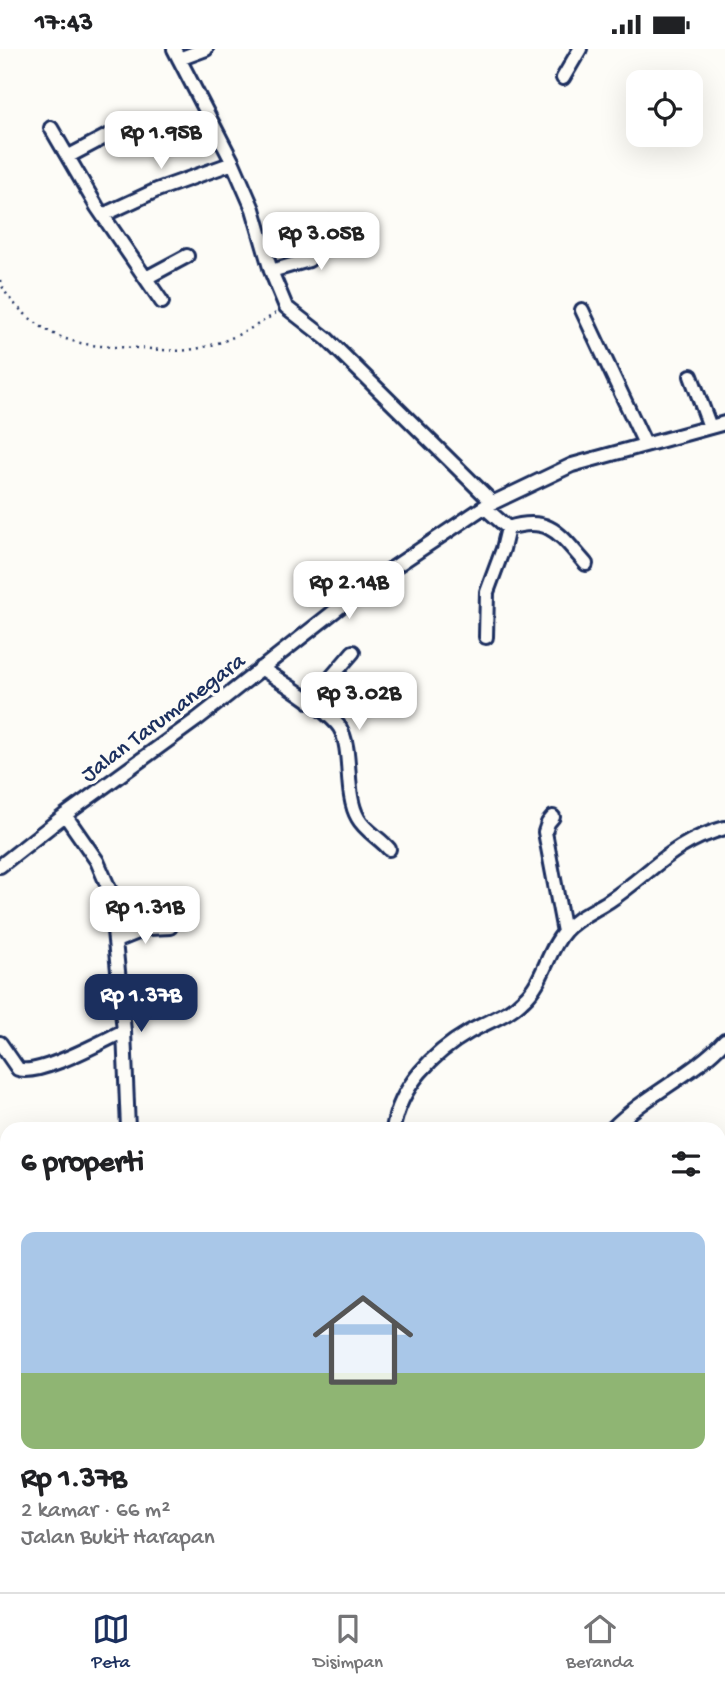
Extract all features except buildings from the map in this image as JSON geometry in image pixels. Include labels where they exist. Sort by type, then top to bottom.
[{"type":"street","points":[[206,49],[176,54],[233,163],[253,209],[271,271],[286,307],[327,339],[488,504],[508,529]]},
{"type":"street","points":[[563,78],[579,49]]},
{"type":"street","points":[[51,128],[103,215],[162,302]]},
{"type":"street","points":[[69,156],[107,136]]},
{"type":"street","points":[[103,215],[157,190],[233,163]]},
{"type":"street","points":[[271,271],[309,260],[333,222]]},
{"type":"street","points":[[146,278],[187,256]]},
{"type":"street","points":[[582,310],[645,444]]},
{"type":"street","points":[[691,376],[710,427]]},
{"type":"street","name":"Jalan Tarumanegara","points":[[0,866],[196,720],[369,585],[488,504],[572,465],[725,423]]},
{"type":"street","points":[[508,529],[527,524],[552,528],[586,563]]},
{"type":"street","points":[[486,637],[487,592],[508,529]]},
{"type":"street","points":[[310,702],[353,652]]},
{"type":"street","points":[[261,668],[310,702],[341,730],[355,813],[362,824],[389,849]]},
{"type":"street","points":[[65,815],[104,874],[110,891],[124,1031],[128,1122]]},
{"type":"street","points":[[553,817],[546,828],[546,838],[564,932]]},
{"type":"street","points":[[395,1122],[402,1095],[423,1069],[448,1045],[525,999],[538,983],[564,932],[675,849],[706,833],[725,828]]},
{"type":"street","points":[[116,941],[148,928],[170,927]]},
{"type":"street","points":[[0,1043],[18,1069],[28,1071],[43,1068],[124,1031]]},
{"type":"street","points":[[619,1122],[725,1040]]},
{"type":"path","points":[[0,280],[3,289],[17,307],[36,324],[62,340],[90,346],[187,350],[233,338],[286,307]]}]
